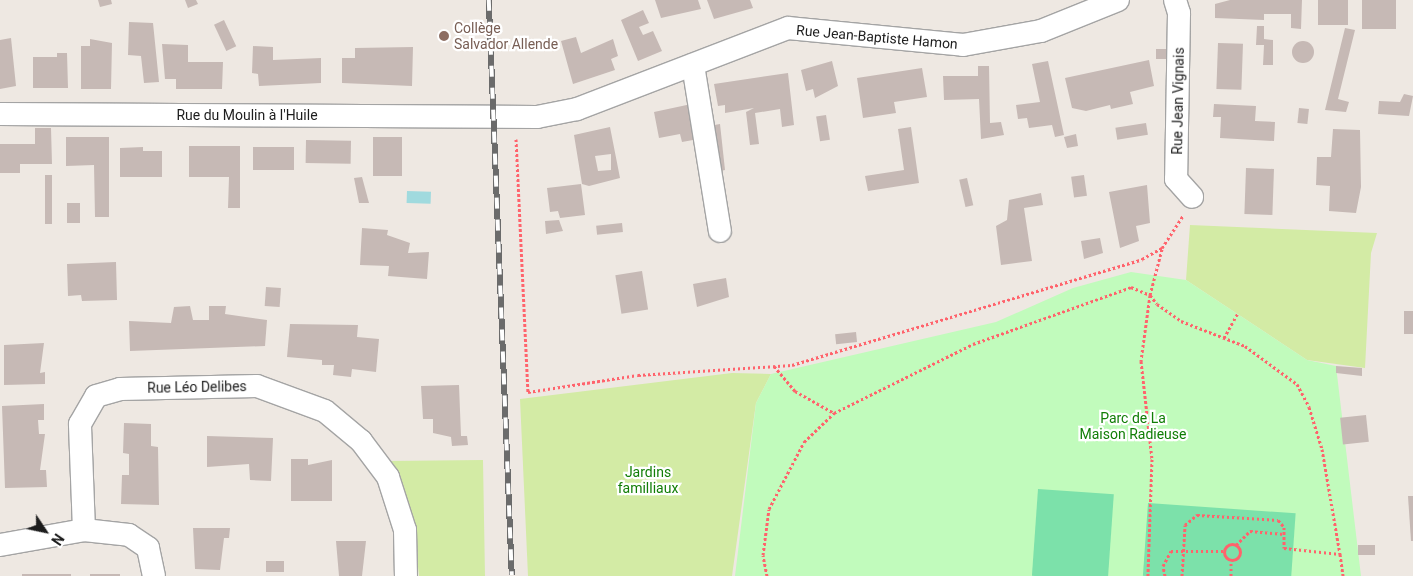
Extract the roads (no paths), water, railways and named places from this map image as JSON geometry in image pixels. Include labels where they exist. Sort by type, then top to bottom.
[{"type":"street","name":"Rue Jean-Baptiste Hamon","points":[[504,118],[577,109],[788,28],[880,34],[931,43],[988,42],[1056,26],[1118,0]]},
{"type":"street","name":"Rue Jean Vignais","points":[[1175,0],[1179,13],[1176,179],[1192,197]]},
{"type":"street","points":[[693,65],[720,231]]},
{"type":"street","name":"Rue du Moulin à l'Huile","points":[[0,114],[504,118]]},
{"type":"street","name":"Rue Léo Delibes","points":[[84,530],[80,424],[96,396],[120,389],[256,386],[324,411],[361,442],[388,477],[405,530],[406,576]]},
{"type":"street","points":[[0,545],[84,530],[129,535],[148,548],[154,576]]},
{"type":"water","points":[[407,191],[431,192],[431,204],[407,203]]},
{"type":"railway","points":[[489,0],[512,576]]},
{"type":"place","name":"Collège Salvador Allende","points":[[444,36]]},
{"type":"park label","name":"Parc de La Maison Radieuse","points":[[1133,426]]},
{"type":"park label","name":"Jardins familliaux","points":[[648,480]]}]
